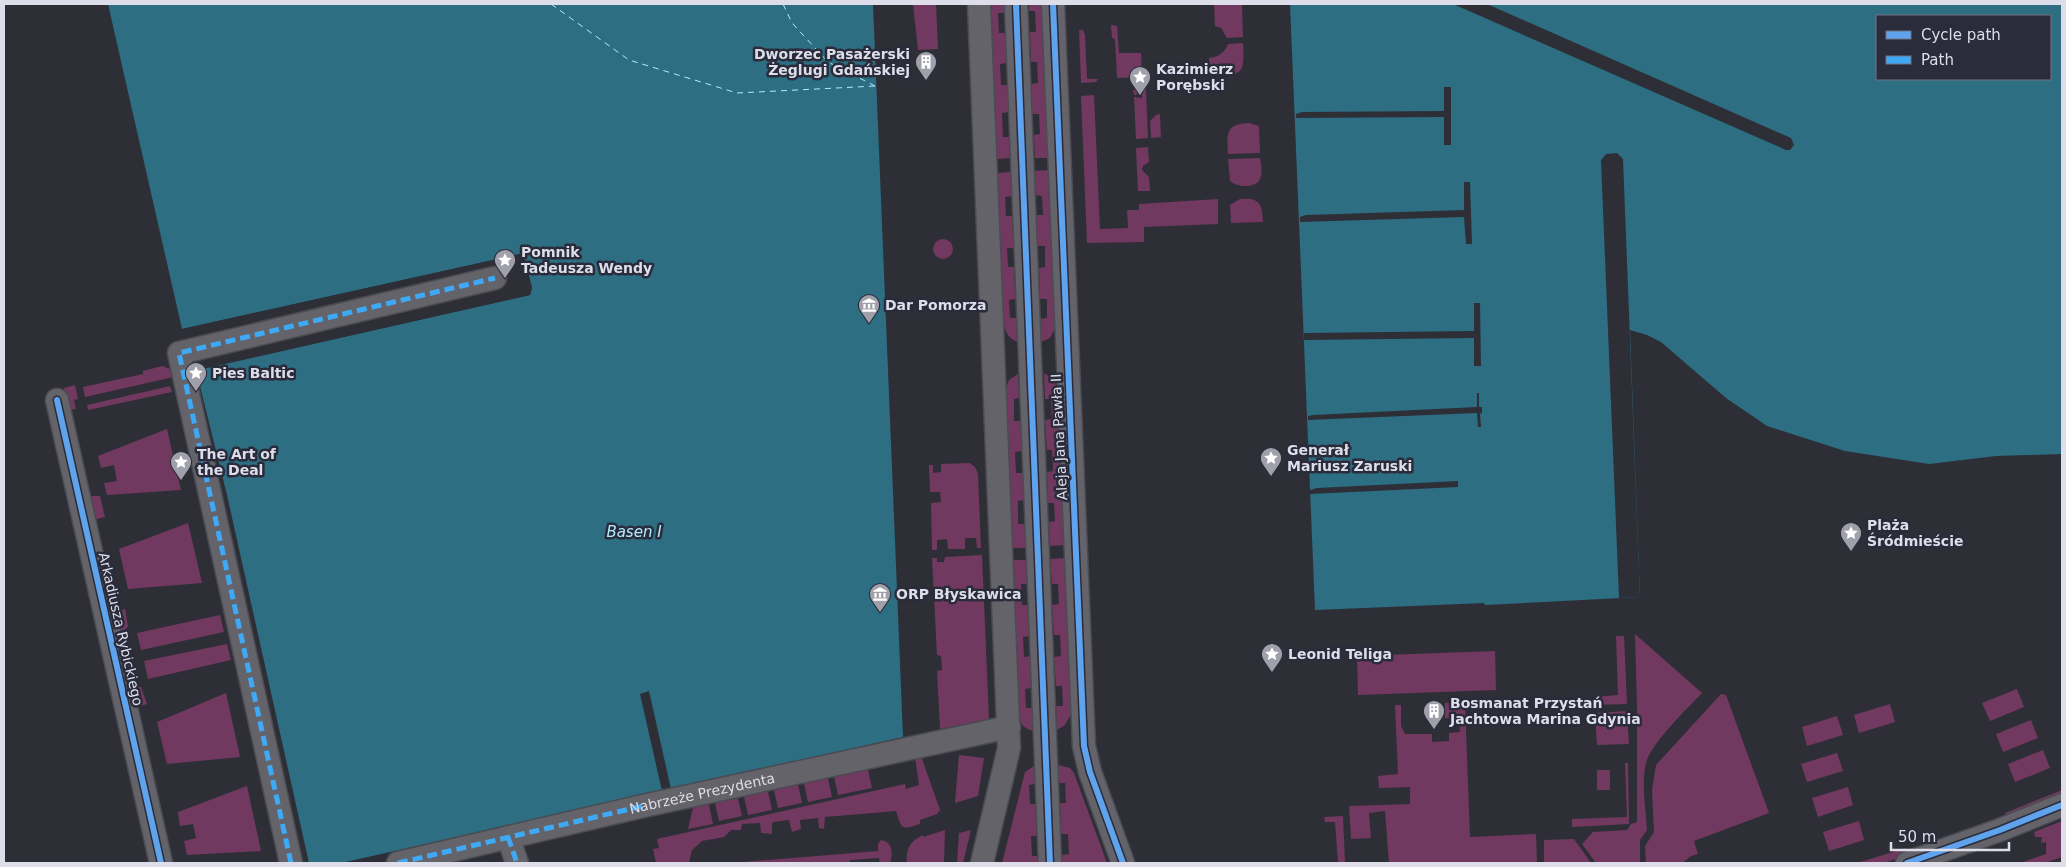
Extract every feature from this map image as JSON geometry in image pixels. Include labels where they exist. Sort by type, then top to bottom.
[{"type":"street","points":[[979,4],[1009,748],[982,863]]},
{"type":"street","points":[[1016,4],[1050,863]]},
{"type":"street","name":"Aleja Jana Pawła II","points":[[1053,4],[1084,746],[1090,772],[1123,863]]},
{"type":"street","points":[[291,863],[179,353],[495,278]]},
{"type":"street","name":"Arkadiusza Rybickiego","points":[[57,400],[161,863]]},
{"type":"street","name":"Nabrzeże Prezydenta","points":[[398,863],[421,861],[508,837],[643,806],[1008,727]]},
{"type":"street","points":[[1907,863],[2000,830],[2062,805]]},
{"type":"street","points":[[508,837],[517,863]]},
{"type":"shaded area","points":[[913,4],[936,4],[938,49],[918,50]]},
{"type":"shaded area","points":[[989,4],[1004,4],[1005,13],[998,13],[999,33],[1006,33],[1007,63],[1000,64],[1001,85],[1008,85],[1009,112],[1002,113],[1003,137],[1009,137],[1010,158],[996,159]]},
{"type":"shaded area","points":[[1029,4],[1043,4],[1049,158],[1035,158],[1034,135],[1040,134],[1039,114],[1032,114],[1031,84],[1038,83],[1037,62],[1031,62],[1030,32],[1036,32],[1035,11],[1029,11]]},
{"type":"shaded area","points":[[1214,4],[1242,4],[1243,37],[1227,38],[1221,28],[1215,26]]},
{"type":"shaded area","points":[[1111,25],[1117,26],[1119,53],[1141,53],[1142,77],[1117,78],[1115,39],[1112,38]]},
{"type":"shaded area","points":[[1079,30],[1083,30],[1085,35],[1087,79],[1098,79],[1096,82],[1081,83]]},
{"type":"shaded area","points":[[1243,43],[1243,63],[1239,72],[1228,75],[1209,76],[1209,58],[1221,54],[1228,44]]},
{"type":"shaded area","points":[[1146,89],[1148,138],[1136,139],[1134,97],[1142,98],[1142,93],[1134,95],[1133,90]]},
{"type":"shaded area","points":[[1094,95],[1100,229],[1128,228],[1127,210],[1139,210],[1139,204],[1218,199],[1218,224],[1144,227],[1144,242],[1087,243],[1081,96]]},
{"type":"shaded area","points":[[1160,114],[1161,137],[1151,138],[1150,121]]},
{"type":"shaded area","points":[[1249,123],[1259,126],[1260,153],[1228,154],[1227,141],[1229,131],[1235,125]]},
{"type":"shaded area","points":[[1148,147],[1149,162],[1143,166],[1142,170],[1149,177],[1150,191],[1138,191],[1136,148]]},
{"type":"shaded area","points":[[1260,158],[1262,168],[1258,182],[1246,186],[1237,185],[1230,181],[1228,159]]},
{"type":"shaded area","points":[[1049,170],[1056,326],[1050,338],[1041,342],[1040,319],[1047,318],[1047,299],[1040,299],[1039,268],[1045,267],[1045,246],[1037,246],[1036,215],[1043,215],[1042,196],[1035,195],[1034,171]]},
{"type":"shaded area","points":[[1011,172],[1012,196],[1005,197],[1006,216],[1012,216],[1014,248],[1007,248],[1008,267],[1014,267],[1015,299],[1009,300],[1010,318],[1017,318],[1018,342],[1011,339],[1003,321],[997,173]]},
{"type":"shaded area","points":[[1240,199],[1252,199],[1259,203],[1263,222],[1231,223],[1230,205]]},
{"type":"shaded area","points":[[943,239],[950,242],[953,249],[950,256],[943,259],[936,256],[933,249],[936,242]]},
{"type":"shaded area","points":[[162,366],[170,369],[178,376],[85,397],[83,387],[143,374],[143,371]]},
{"type":"shaded area","points":[[1044,373],[1053,379],[1058,389],[1064,545],[1050,546],[1049,522],[1055,521],[1054,503],[1048,503],[1047,472],[1053,471],[1052,450],[1047,450],[1045,420],[1052,419],[1051,399],[1045,399]]},
{"type":"shaded area","points":[[1018,374],[1019,398],[1014,399],[1014,421],[1021,421],[1022,451],[1015,452],[1016,473],[1023,473],[1024,500],[1018,501],[1018,524],[1025,524],[1026,548],[1011,548],[1005,390],[1009,380]]},
{"type":"shaded area","points":[[75,385],[78,399],[74,400],[76,409],[68,410],[64,388]]},
{"type":"shaded area","points":[[170,386],[172,392],[88,410],[87,405]]},
{"type":"shaded area","points":[[167,429],[181,490],[107,495],[104,483],[117,481],[114,465],[101,468],[98,456]]},
{"type":"shaded area","points":[[970,463],[975,467],[978,474],[981,548],[977,548],[976,538],[965,538],[965,549],[948,549],[947,539],[937,540],[937,550],[932,550],[931,503],[941,502],[940,492],[930,492],[929,465],[933,465],[933,473],[941,472],[941,464]]},
{"type":"shaded area","points":[[100,496],[105,517],[93,520],[88,497]]},
{"type":"shaded area","points":[[188,523],[202,583],[128,589],[119,549]]},
{"type":"shaded area","points":[[982,555],[989,719],[940,729],[937,671],[942,670],[941,656],[937,655],[932,558],[937,558],[937,562],[944,562],[945,557]]},
{"type":"shaded area","points":[[1065,558],[1071,714],[1065,725],[1057,730],[1056,706],[1063,706],[1062,686],[1056,686],[1054,657],[1061,656],[1060,635],[1054,635],[1052,605],[1059,604],[1058,584],[1052,584],[1050,559]]},
{"type":"shaded area","points":[[1011,560],[1026,560],[1027,584],[1021,584],[1022,605],[1028,605],[1030,636],[1023,637],[1024,657],[1030,656],[1031,688],[1025,689],[1026,708],[1033,708],[1034,731],[1024,727],[1019,718]]},
{"type":"shaded area","points":[[125,609],[128,626],[124,632],[119,634],[113,612]]},
{"type":"shaded area","points":[[220,615],[224,632],[141,650],[137,633]]},
{"type":"shaded area","points":[[1635,634],[1702,693],[1662,736],[1646,763],[1644,787],[1647,830],[1640,840],[1640,863],[1596,863],[1582,844],[1593,832],[1627,830],[1631,824],[1637,822]]},
{"type":"shaded area","points":[[1616,636],[1624,636],[1627,704],[1594,705],[1594,697],[1618,695]]},
{"type":"shaded area","points":[[227,644],[231,660],[148,679],[144,661]]},
{"type":"shaded area","points":[[1495,651],[1496,690],[1358,695],[1357,656]]},
{"type":"shaded area","points":[[130,685],[141,687],[147,704],[136,707]]},
{"type":"shaded area","points":[[2017,689],[2024,707],[1990,721],[1982,703]]},
{"type":"shaded area","points":[[226,693],[240,757],[167,764],[157,722]]},
{"type":"shaded area","points":[[1721,694],[1726,695],[1769,813],[1694,841],[1698,854],[1691,856],[1682,863],[1646,863],[1645,846],[1654,832],[1652,790],[1656,765]]},
{"type":"shaded area","points":[[1465,702],[1470,837],[1536,834],[1537,863],[1389,863],[1385,811],[1369,813],[1371,838],[1351,839],[1349,806],[1410,804],[1410,787],[1379,788],[1378,776],[1398,774],[1395,705],[1401,705],[1401,726],[1405,734],[1432,734],[1432,742],[1449,741],[1449,733],[1460,732],[1459,718],[1445,718],[1445,703]]},
{"type":"shaded area","points":[[1890,704],[1895,722],[1859,733],[1854,715]]},
{"type":"shaded area","points":[[1627,711],[1629,744],[1597,745],[1595,713]]},
{"type":"shaded area","points":[[1837,716],[1843,735],[1807,746],[1802,727]]},
{"type":"shaded area","points":[[2031,720],[2038,738],[2003,752],[1996,734]]},
{"type":"shaded area","points":[[2043,750],[2050,768],[2015,782],[2008,764]]},
{"type":"shaded area","points":[[1837,753],[1843,771],[1807,782],[1801,764]]},
{"type":"shaded area","points":[[959,755],[984,758],[978,796],[955,803]]},
{"type":"shaded area","points":[[921,756],[940,810],[937,814],[920,820],[920,824],[906,828],[903,827],[896,811],[825,817],[824,829],[819,828],[818,818],[800,820],[801,829],[792,832],[789,820],[774,822],[772,823],[772,834],[761,833],[760,823],[742,824],[741,830],[731,830],[724,837],[702,841],[692,850],[689,863],[656,863],[653,849],[659,848],[657,839],[905,784],[906,789],[919,785],[915,757]]},
{"type":"shaded area","points":[[1625,763],[1628,763],[1629,824],[1572,827],[1572,819],[1627,817]]},
{"type":"shaded area","points":[[867,765],[872,788],[838,795],[833,772]]},
{"type":"shaded area","points":[[1058,765],[1070,768],[1074,773],[1107,863],[1062,863],[1062,855],[1069,854],[1068,834],[1061,834],[1060,803],[1066,803],[1065,783],[1059,783]]},
{"type":"shaded area","points":[[1034,766],[1035,784],[1029,785],[1030,804],[1036,804],[1037,836],[1031,836],[1032,856],[1039,856],[1039,863],[1002,863],[1025,772]]},
{"type":"shaded area","points":[[1597,770],[1610,770],[1610,790],[1597,790]]},
{"type":"shaded area","points":[[827,774],[832,797],[808,802],[803,779]]},
{"type":"shaded area","points":[[797,780],[802,803],[778,808],[773,786]]},
{"type":"shaded area","points":[[247,786],[261,851],[187,855],[184,841],[196,838],[193,824],[180,826],[178,812]]},
{"type":"shaded area","points":[[767,787],[772,810],[748,815],[743,792]]},
{"type":"shaded area","points":[[1848,787],[1853,805],[1818,817],[1812,798]]},
{"type":"shaded area","points":[[2062,790],[2062,800],[2008,822],[2005,813]]},
{"type":"shaded area","points":[[737,794],[742,816],[719,821],[714,799]]},
{"type":"shaded area","points":[[708,800],[713,824],[688,829],[694,803]]},
{"type":"shaded area","points":[[1343,816],[1345,863],[1338,863],[1335,822],[1325,822],[1324,817]]},
{"type":"shaded area","points":[[1859,821],[1864,840],[1829,851],[1823,832]]},
{"type":"shaded area","points":[[2062,821],[2062,857],[2045,863],[2020,863],[2046,854],[2046,842],[2041,843],[2042,837],[2035,837],[2034,832]]},
{"type":"shaded area","points":[[945,830],[944,863],[907,863],[909,846],[914,840],[923,835],[923,837]]},
{"type":"shaded area","points":[[971,830],[963,863],[957,863],[959,833]]},
{"type":"shaded area","points":[[1574,839],[1591,863],[1544,863],[1544,840]]},
{"type":"shaded area","points":[[881,840],[888,843],[891,848],[890,863],[880,863],[879,858],[850,860],[850,863],[731,863],[878,851],[878,844]]},
{"type":"shaded area","points":[[1906,848],[1909,855],[1883,863],[1857,863]]},
{"type":"water","name":"Basen I","points":[[108,4],[873,4],[903,737],[341,863],[309,863],[227,495],[196,370],[530,295],[532,288],[524,257],[520,254],[182,329]]},
{"type":"water","points":[[1290,4],[2062,4],[2062,454],[1996,456],[1929,464],[1845,451],[1767,426],[1726,398],[1661,342],[1630,330],[1640,597],[1485,605],[1484,603],[1315,610]]},
{"type":"pier","points":[[1453,4],[1487,4],[1791,138],[1794,145],[1790,150],[1786,150]]},
{"type":"pier","points":[[1444,87],[1451,87],[1451,145],[1444,145],[1444,117],[1296,118],[1296,114],[1302,112],[1444,111]]},
{"type":"pier","points":[[1617,153],[1623,159],[1640,597],[1619,598],[1601,160],[1606,154]]},
{"type":"pier","points":[[1464,182],[1470,182],[1472,244],[1466,244],[1464,217],[1300,222],[1300,217],[1306,215],[1464,210]]},
{"type":"pier","points":[[520,254],[524,257],[532,288],[530,295],[194,371],[195,368],[528,293],[529,288],[522,258],[519,257],[182,332],[182,329]]},
{"type":"pier","points":[[1474,303],[1480,303],[1481,366],[1474,366],[1474,338],[1304,340],[1304,333],[1474,331]]},
{"type":"pier","points":[[1477,393],[1479,393],[1479,407],[1482,407],[1482,413],[1480,414],[1481,427],[1478,427],[1477,413],[1308,420],[1308,416],[1313,415],[1477,407]]},
{"type":"pier","points":[[1458,481],[1458,487],[1310,494],[1310,490],[1317,488]]},
{"type":"pier","points":[[649,691],[671,789],[662,791],[640,694]]},
{"type":"ferry route","points":[[551,4],[629,60],[737,93],[876,86]]},
{"type":"ferry route","points":[[783,4],[792,23],[828,62],[875,86]]},
{"type":"marked path","points":[[291,863],[179,353],[495,278]]},
{"type":"marked path","points":[[398,863],[643,806]]},
{"type":"marked path","points":[[508,837],[517,863]]},
{"type":"cycle path","points":[[1016,4],[1050,863]]},
{"type":"cycle path","points":[[1053,4],[1084,746],[1090,772],[1123,863]]},
{"type":"cycle path","points":[[57,400],[161,863]]},
{"type":"cycle path","points":[[1907,863],[2000,830],[2062,805]]},
{"type":"place","name":"Dworzec Pasażerski Żeglugi Gdańskiej","points":[[926,81]]},
{"type":"place","name":"Kazimierz Porębski","points":[[1140,96]]},
{"type":"place","name":"Pomnik Tadeusza Wendy","points":[[505,279]]},
{"type":"place","name":"Dar Pomorza","points":[[869,324]]},
{"type":"place","name":"Pies Baltic","points":[[196,392]]},
{"type":"place","name":"Generał Mariusz Zaruski","points":[[1271,477]]},
{"type":"place","name":"The Art of the Deal","points":[[181,481]]},
{"type":"place","name":"Plaża Śródmieście","points":[[1851,552]]},
{"type":"place","name":"ORP Błyskawica","points":[[880,613]]},
{"type":"place","name":"Leonid Teliga","points":[[1272,673]]},
{"type":"place","name":"Bosmanat Przystań Jachtowa Marina Gdynia","points":[[1434,730]]}]
